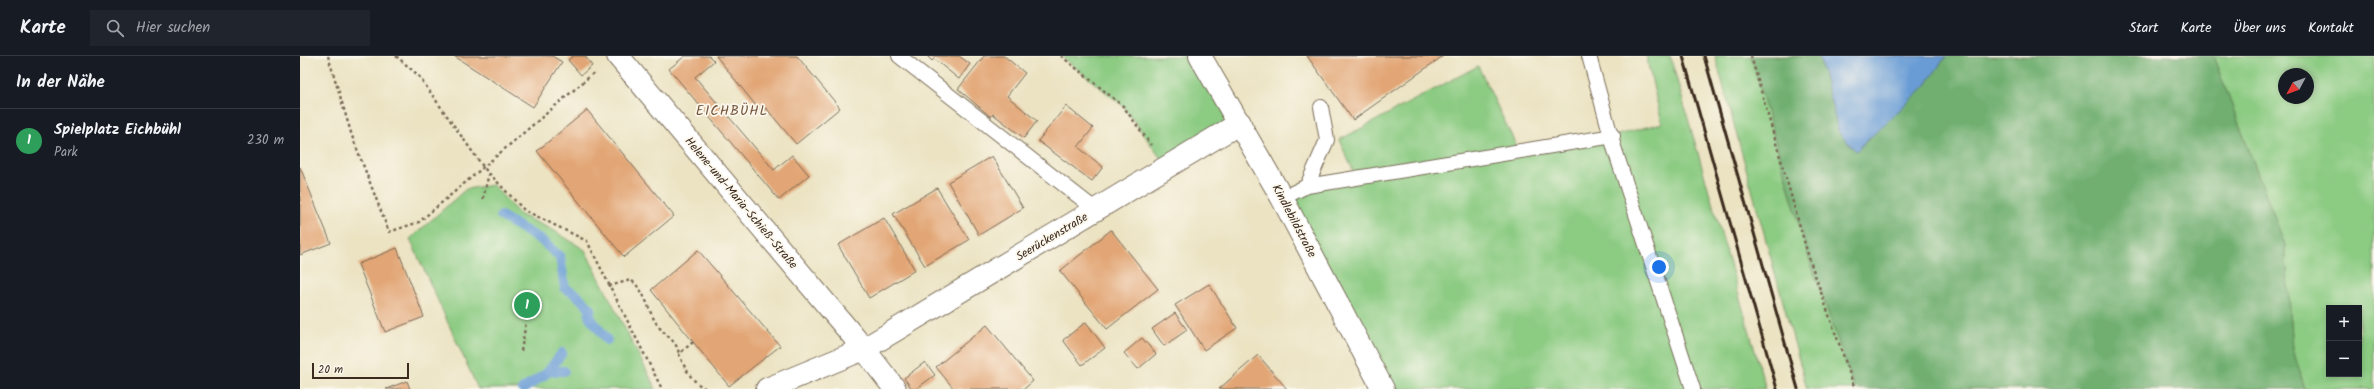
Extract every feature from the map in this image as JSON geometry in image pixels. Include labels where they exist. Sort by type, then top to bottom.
[{"type":"street","name":"Helene-und-Maria-Schieß-Straße","points":[[618,56],[864,349],[895,389]]},
{"type":"street","name":"Kindlebildstraße","points":[[1200,56],[1282,198],[1383,389]]},
{"type":"street","name":"Seerückenstraße","points":[[767,389],[864,349],[1240,123]]},
{"type":"lane","points":[[899,56],[1096,210]]},
{"type":"lane","points":[[1589,56],[1613,136],[1614,147],[1693,389]]},
{"type":"lane","points":[[1307,186],[1327,140],[1322,107]]},
{"type":"lane","points":[[1282,198],[1307,186],[1613,136]]},
{"type":"path","points":[[328,56],[352,136],[389,232],[419,222],[599,69]]},
{"type":"path","points":[[396,56],[418,75],[484,168],[524,210],[587,241],[662,389]]},
{"type":"path","points":[[1061,56],[1123,106],[1167,167]]},
{"type":"path","points":[[1751,56],[1809,258],[1855,389]]},
{"type":"path","points":[[483,198],[489,172]]},
{"type":"path","points":[[609,286],[631,280],[641,288],[648,299],[652,315],[660,328],[678,346],[684,368],[693,380],[706,389]]},
{"type":"path","points":[[521,351],[526,322]]},
{"type":"path","points":[[679,354],[693,342]]},
{"type":"green space","points":[[1061,56],[1200,56],[1240,123],[1167,167],[1123,106]]},
{"type":"green space","points":[[1646,56],[1670,56],[1766,389],[1381,389],[1282,198],[1356,177],[1339,140],[1478,66],[1519,151],[1613,136],[1662,123]]},
{"type":"green space","points":[[1715,56],[1751,56],[1809,258],[1855,389],[1807,389]]},
{"type":"green space","points":[[1751,56],[1819,56],[1839,133],[1925,86],[1946,56],[2213,56],[2285,245],[2293,350],[2305,389],[1855,389],[1809,258]]},
{"type":"green space","points":[[2213,56],[2374,56],[2374,389],[2305,389],[2293,350],[2285,245]]},
{"type":"green space","points":[[493,185],[520,215],[553,230],[585,250],[656,389],[478,389],[410,239],[466,189]]},
{"type":"water","points":[[1819,56],[1946,56],[1925,86],[1856,151],[1839,133]]},
{"type":"building","points":[[454,56],[552,56],[562,62],[533,107]]},
{"type":"building","points":[[573,56],[585,56],[592,66],[581,75],[568,60]]},
{"type":"building","points":[[685,56],[709,56],[714,61],[695,77],[774,170],[792,155],[809,175],[779,200],[669,69]]},
{"type":"building","points":[[716,56],[797,56],[840,108],[796,144],[766,108],[761,112]]},
{"type":"building","points":[[927,56],[959,56],[970,64],[959,79],[934,59],[932,61]]},
{"type":"building","points":[[984,56],[1004,56],[1025,73],[1007,96],[1037,121],[1024,138],[993,114],[991,117],[958,89]]},
{"type":"building","points":[[1307,56],[1443,56],[1353,120]]},
{"type":"building","points":[[1066,106],[1093,128],[1078,147],[1103,167],[1092,181],[1038,141]]},
{"type":"building","points":[[587,110],[674,216],[624,257],[537,151]]},
{"type":"building","points":[[992,156],[1023,208],[979,235],[948,182]]},
{"type":"building","points":[[300,167],[331,243],[300,255]]},
{"type":"building","points":[[937,188],[969,240],[925,266],[893,214]]},
{"type":"building","points":[[884,218],[915,270],[869,298],[838,245]]},
{"type":"building","points":[[1111,230],[1158,289],[1107,329],[1060,271]]},
{"type":"building","points":[[397,248],[424,317],[385,332],[358,264]]},
{"type":"building","points":[[698,250],[780,346],[729,386],[651,290]]},
{"type":"building","points":[[1209,284],[1237,328],[1204,350],[1175,305]]},
{"type":"building","points":[[1175,313],[1187,330],[1164,346],[1152,329]]},
{"type":"building","points":[[1086,322],[1105,348],[1082,365],[1063,340]]},
{"type":"building","points":[[987,325],[1033,381],[1024,389],[954,389],[936,367]]},
{"type":"building","points":[[1142,338],[1156,354],[1138,369],[1124,353]]},
{"type":"building","points":[[1258,355],[1287,389],[1219,389]]},
{"type":"building","points":[[925,362],[935,375],[916,389],[912,389],[904,378]]},
{"type":"building","points":[[407,381],[410,389],[386,389]]},
{"type":"waterway","points":[[501,216],[541,240],[560,257],[565,288],[577,295],[591,309],[589,316],[607,340]]},
{"type":"waterway","points":[[523,389],[547,373],[562,353]]},
{"type":"waterway","points":[[549,371],[564,371]]},
{"type":"railway","points":[[1683,56],[1777,389]]},
{"type":"railway","points":[[1704,56],[1798,389]]},
{"type":"place","name":"Spielplatz Eichbühl","points":[[527,305]]},
{"type":"district","name":"EICHBÜHL","points":[[732,111]]}]
